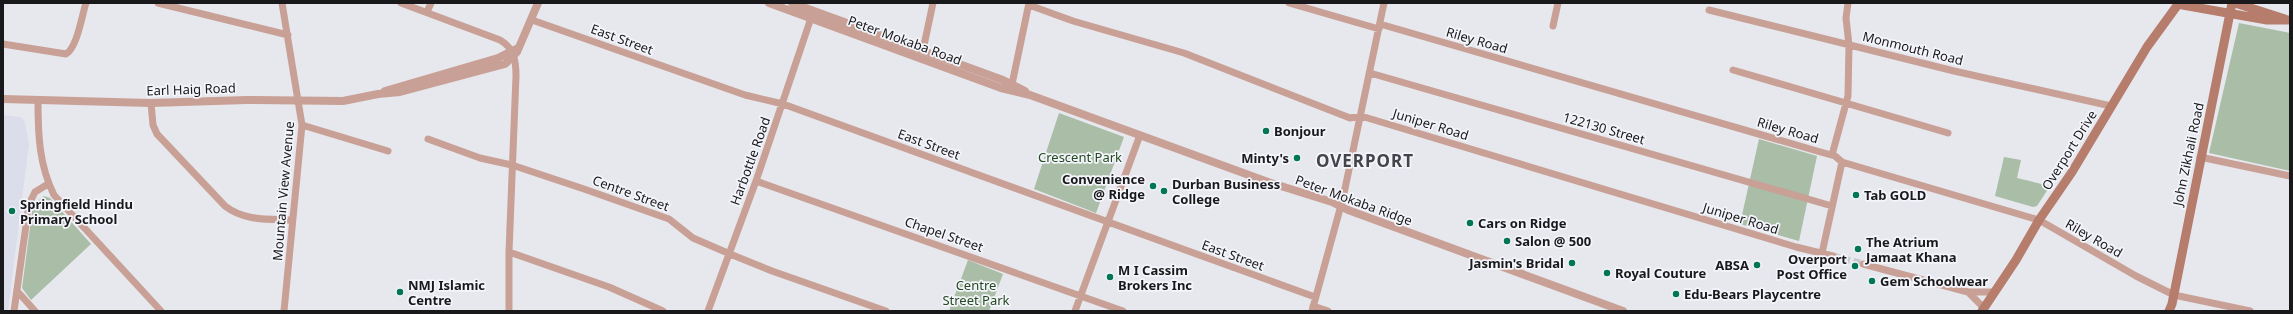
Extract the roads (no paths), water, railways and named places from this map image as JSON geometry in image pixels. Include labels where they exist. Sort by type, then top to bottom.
[{"type":"main road","points":[[2175,3],[2267,20],[2289,20]]},
{"type":"main road","name":"Overport Drive","points":[[1984,310],[2039,220],[2072,172],[2175,3]]},
{"type":"main road","name":"John Zikhali Road","points":[[2171,305],[2200,157],[2234,3]]},
{"type":"main road","points":[[2234,3],[2289,20]]},
{"type":"street","points":[[3,44],[66,54],[70,51],[74,44],[86,3]]},
{"type":"street","points":[[158,3],[288,36]]},
{"type":"street","name":"Mountain View Avenue","points":[[282,3],[302,125],[284,311]]},
{"type":"street","points":[[401,3],[500,40],[513,54],[516,72],[509,252],[510,311]]},
{"type":"street","points":[[427,12],[431,3]]},
{"type":"street","name":"Earl Haig Road","points":[[3,100],[151,103],[248,100],[343,101],[378,94],[400,92],[495,68],[505,64],[520,46],[538,3]]},
{"type":"street","name":"Peter Mokaba Road","points":[[769,3],[867,39],[1012,87]]},
{"type":"street","name":"Peter Mokaba Road","points":[[792,3],[923,50],[1012,87]]},
{"type":"street","points":[[923,50],[933,3]]},
{"type":"street","name":"Riley Road","points":[[1288,3],[1379,26],[1832,155],[1842,162],[2039,220],[2143,280],[2171,305],[2250,311]]},
{"type":"street","points":[[1328,311],[1312,308],[1340,207],[1361,116],[1384,3]]},
{"type":"street","points":[[1554,26],[1558,3]]},
{"type":"street","points":[[1832,155],[1847,104],[1849,45],[1846,18],[1848,3]]},
{"type":"street","points":[[1012,87],[1029,4]]},
{"type":"street","name":"Juniper Road","points":[[1029,4],[1073,21],[1184,53],[1346,116],[1354,118],[1361,116],[1833,256]]},
{"type":"street","name":"Monmouth Road","points":[[1709,10],[1954,71],[2111,106]]},
{"type":"street","name":"Harbottle Road","points":[[708,311],[756,181],[811,18]]},
{"type":"street","name":"East Street","points":[[532,20],[715,85],[783,104],[1315,297]]},
{"type":"street","points":[[867,39],[869,30]]},
{"type":"street","points":[[1733,70],[1948,133]]},
{"type":"street","name":"122130 Street","points":[[1370,73],[1832,206]]},
{"type":"street","name":"Peter Mokaba Ridge","points":[[1012,87],[1140,135],[1332,202],[1340,207],[1623,311]]},
{"type":"street","points":[[38,101],[40,156],[48,184],[54,195],[74,219],[161,311]]},
{"type":"street","points":[[151,103],[153,125],[157,134],[225,206],[237,214],[249,218],[292,220]]},
{"type":"street","points":[[302,125],[388,151]]},
{"type":"street","points":[[1075,311],[1140,135]]},
{"type":"street","name":"Centre Street","points":[[428,139],[480,158],[512,164],[669,219],[693,238],[730,254],[772,271],[886,311]]},
{"type":"street","points":[[2200,157],[2290,176]]},
{"type":"street","points":[[1822,253],[1842,162]]},
{"type":"street","name":"Chapel Street","points":[[756,181],[1123,311]]},
{"type":"street","points":[[14,311],[29,204],[36,192],[48,184]]},
{"type":"street","points":[[509,252],[596,282],[663,311]]},
{"type":"street","points":[[1864,264],[1968,292],[1994,292]]},
{"type":"street","points":[[17,291],[35,311]]},
{"type":"street","points":[[1968,292],[1984,310]]},
{"type":"tunnel","points":[[1833,256],[1863,264]]},
{"type":"place","name":"Bonjour","points":[[1266,131]]},
{"type":"place","name":"Minty's","points":[[1297,158]]},
{"type":"place","name":"Convenience @ Ridge","points":[[1153,186]]},
{"type":"place","name":"Durban Business College","points":[[1164,191]]},
{"type":"place","name":"Tab GOLD","points":[[1856,195]]},
{"type":"place","name":"Springfield Hindu Primary School","points":[[12,211]]},
{"type":"place","name":"Cars on Ridge","points":[[1470,223]]},
{"type":"place","name":"Salon @ 500","points":[[1507,241]]},
{"type":"place","name":"The Atrium Jamaat Khana","points":[[1858,249]]},
{"type":"place","name":"Jasmin's Bridal","points":[[1572,263]]},
{"type":"place","name":"ABSA","points":[[1757,265]]},
{"type":"place","name":"Overport Post Office","points":[[1855,266]]},
{"type":"place","name":"Royal Couture","points":[[1607,273]]},
{"type":"place","name":"M I Cassim Brokers Inc","points":[[1110,277]]},
{"type":"place","name":"Gem Schoolwear","points":[[1872,281]]},
{"type":"place","name":"NMJ Islamic Centre","points":[[400,292]]},
{"type":"place","name":"Edu-Bears Playcentre","points":[[1676,294]]},
{"type":"district","name":"OVERPORT","points":[[1365,161]]},
{"type":"park label","name":"Crescent Park","points":[[1080,157]]},
{"type":"park label","name":"Centre Street Park","points":[[976,292]]}]
